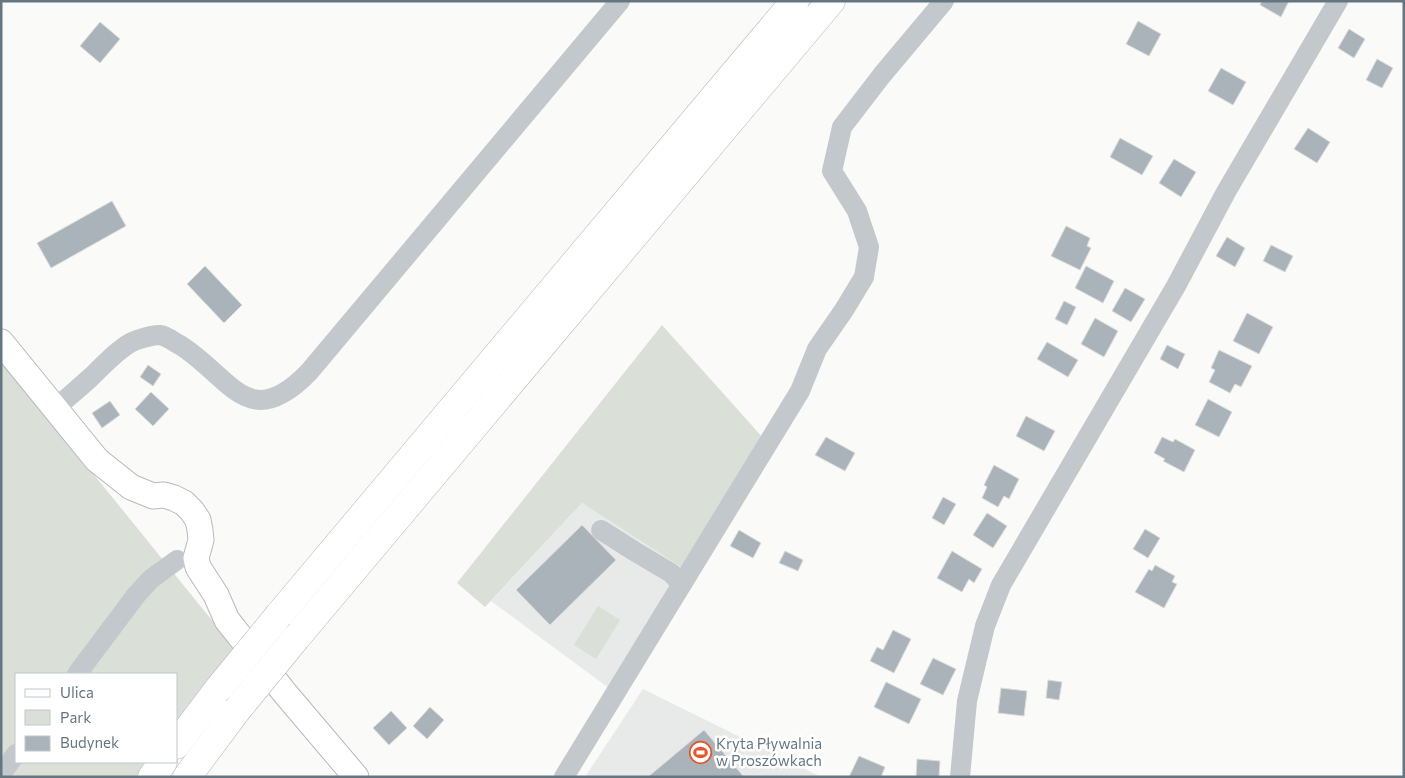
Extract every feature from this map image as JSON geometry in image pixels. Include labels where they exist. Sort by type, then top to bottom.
[{"type":"highway","points":[[178,742],[279,615],[795,1]]},
{"type":"highway","points":[[187,777],[237,710],[296,638],[830,1]]},
{"type":"highway","points":[[152,777],[162,763]]},
{"type":"main road","points":[[1,342],[97,460],[131,487],[153,496],[174,498],[192,511],[198,520],[200,530],[201,540],[196,558],[198,567],[216,594],[226,620],[356,777]]},
{"type":"street","points":[[56,408],[116,353],[135,340],[159,335],[188,350],[232,390],[247,398],[261,400],[275,397],[294,386],[315,364],[620,1]]},
{"type":"street","points":[[564,777],[800,391],[817,349],[864,277],[868,247],[856,211],[832,171],[842,127],[882,75],[944,1]]},
{"type":"street","points":[[960,777],[967,701],[985,626],[1001,585],[1171,295],[1226,192],[1338,1]]},
{"type":"street","points":[[601,530],[671,573],[686,578]]},
{"type":"street","points":[[78,673],[138,594],[152,579],[177,560]]},
{"type":"street","points":[[1,774],[15,755]]},
{"type":"shaded area","points":[[582,503],[687,571],[610,689],[491,601]]},
{"type":"shaded area","points":[[643,689],[821,777],[585,777]]},
{"type":"green space","points":[[662,325],[765,440],[687,571],[582,503],[485,607],[457,583]]},
{"type":"green space","points":[[1,360],[236,650],[178,722],[178,673],[15,673],[15,763],[147,763],[136,777],[1,777]]},
{"type":"green space","points":[[598,606],[620,620],[596,659],[574,645]]},
{"type":"building","points":[[1262,1],[1289,1],[1281,17],[1260,5]]},
{"type":"building","points":[[1138,21],[1161,34],[1149,56],[1126,44]]},
{"type":"building","points":[[100,22],[120,39],[100,63],[80,46]]},
{"type":"building","points":[[1349,29],[1365,39],[1354,58],[1338,48]]},
{"type":"building","points":[[1377,59],[1393,68],[1382,88],[1366,80]]},
{"type":"building","points":[[1221,68],[1246,82],[1233,105],[1208,91]]},
{"type":"building","points":[[1308,128],[1330,142],[1317,163],[1294,149]]},
{"type":"building","points":[[1120,138],[1153,156],[1142,175],[1110,157]]},
{"type":"building","points":[[1174,159],[1196,172],[1181,197],[1159,183]]},
{"type":"building","points":[[112,201],[126,226],[51,268],[37,243]]},
{"type":"building","points":[[1066,226],[1090,238],[1087,246],[1091,248],[1080,270],[1051,256]]},
{"type":"building","points":[[1227,237],[1245,248],[1235,267],[1216,256]]},
{"type":"building","points":[[1271,245],[1293,256],[1285,272],[1263,261]]},
{"type":"building","points":[[205,266],[242,305],[224,323],[187,284]]},
{"type":"building","points":[[1086,266],[1114,281],[1103,303],[1075,288]]},
{"type":"building","points":[[1125,288],[1145,299],[1131,322],[1112,311]]},
{"type":"building","points":[[1064,301],[1076,307],[1067,325],[1055,319]]},
{"type":"building","points":[[1247,313],[1273,327],[1259,354],[1233,341]]},
{"type":"building","points":[[1095,318],[1118,331],[1104,357],[1081,344]]},
{"type":"building","points":[[1047,342],[1078,360],[1068,377],[1037,359]]},
{"type":"building","points":[[1167,345],[1185,354],[1178,369],[1160,359]]},
{"type":"building","points":[[1219,350],[1252,366],[1241,387],[1235,384],[1230,393],[1209,382],[1215,370],[1211,368]]},
{"type":"building","points":[[148,365],[161,374],[153,386],[140,377]]},
{"type":"building","points":[[151,392],[169,409],[153,426],[135,409]]},
{"type":"building","points":[[1208,399],[1232,412],[1219,437],[1195,425]]},
{"type":"building","points":[[110,401],[120,415],[102,428],[92,413]]},
{"type":"building","points":[[1026,416],[1055,431],[1044,451],[1016,436]]},
{"type":"building","points":[[826,437],[855,453],[845,471],[815,455]]},
{"type":"building","points":[[1162,437],[1173,442],[1175,439],[1195,450],[1184,472],[1163,461],[1165,459],[1154,453]]},
{"type":"building","points":[[994,465],[1019,479],[1009,499],[1004,496],[998,507],[982,498],[987,487],[984,485]]},
{"type":"building","points":[[943,497],[956,504],[944,525],[932,518]]},
{"type":"building","points":[[987,513],[1007,526],[993,548],[973,535]]},
{"type":"building","points":[[582,525],[616,560],[550,625],[516,590]]},
{"type":"building","points":[[1145,529],[1160,538],[1148,558],[1133,549]]},
{"type":"building","points":[[739,530],[761,543],[753,558],[730,546]]},
{"type":"building","points":[[785,551],[803,560],[798,571],[779,563]]},
{"type":"building","points":[[952,551],[982,569],[974,583],[969,579],[962,592],[937,578]]},
{"type":"building","points":[[1155,565],[1175,576],[1172,582],[1177,584],[1164,608],[1135,592],[1149,569],[1152,571]]},
{"type":"building","points":[[893,630],[911,639],[894,673],[870,661],[877,647],[883,650]]},
{"type":"building","points":[[933,658],[956,669],[943,695],[920,684]]},
{"type":"building","points":[[1048,680],[1062,682],[1059,700],[1046,698]]},
{"type":"building","points":[[886,682],[921,699],[909,724],[874,707]]},
{"type":"building","points":[[1001,688],[1027,691],[1024,716],[998,713]]},
{"type":"building","points":[[430,707],[444,720],[427,739],[413,726]]},
{"type":"building","points":[[391,711],[407,728],[389,745],[373,728]]},
{"type":"building","name":"Kryta Pływalnia w Proszówkach","points":[[704,730],[744,777],[649,776]]},
{"type":"building","points":[[859,756],[885,767],[881,777],[849,777]]},
{"type":"building","points":[[917,759],[940,761],[939,777],[916,777]]},
{"type":"place","name":"Kryta Pływalnia w Proszówkach","points":[[700,753]]}]
